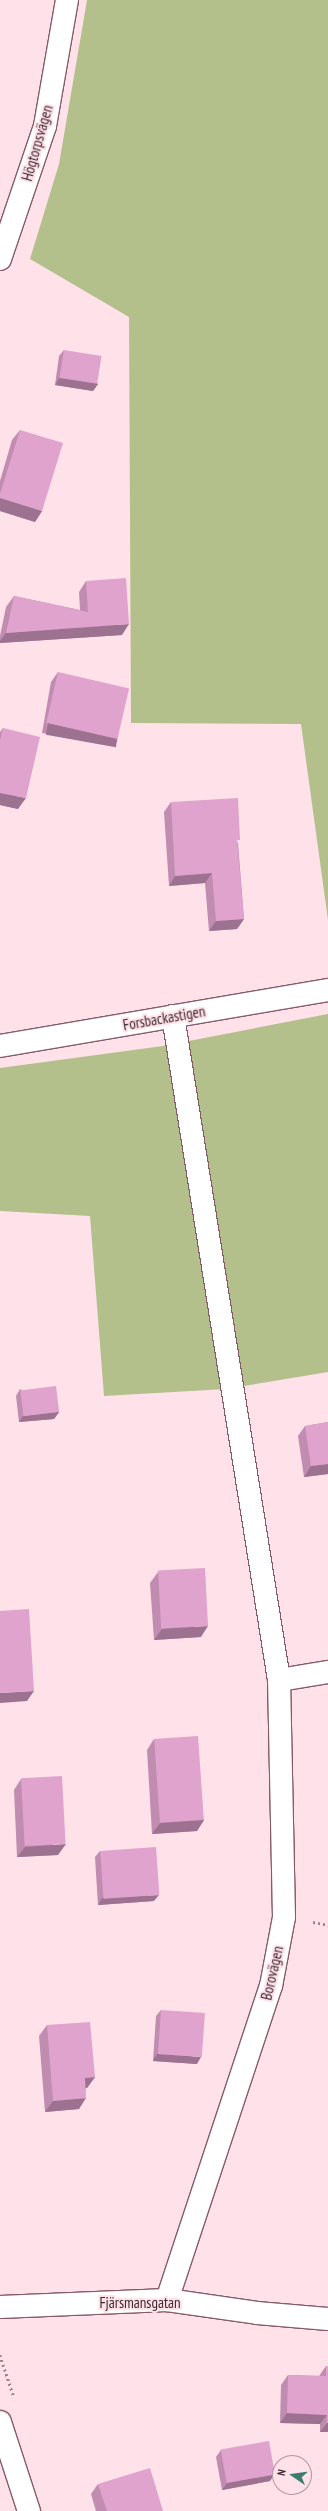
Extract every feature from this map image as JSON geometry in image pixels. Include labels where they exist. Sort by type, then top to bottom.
[{"type":"street","name":"Högtorpsvägen","points":[[0,259],[46,126],[68,0]]},
{"type":"street","name":"Forsbackastigen","points":[[0,1046],[328,990]]},
{"type":"street","name":"Borovägen","points":[[167,2300],[271,1986],[284,1917],[279,1680],[173,1016]]},
{"type":"street","points":[[279,1680],[328,1672]]},
{"type":"street","name":"Fjärsmansgatan","points":[[0,2307],[167,2300],[257,2313],[328,2319]]},
{"type":"street","points":[[0,2422],[29,2511]]},
{"type":"green space","points":[[87,0],[328,0],[328,920],[301,724],[131,723],[129,317],[30,259],[59,164]]},
{"type":"green space","points":[[328,1014],[328,1372],[226,1389],[104,1396],[90,1216],[0,1211],[0,1068],[163,1046]]},
{"type":"building","points":[[64,350],[102,356],[97,384],[60,378]]},
{"type":"building","points":[[20,430],[63,443],[42,511],[0,498]]},
{"type":"building","points":[[126,578],[129,624],[6,633],[14,596],[88,612],[86,581]]},
{"type":"building","points":[[58,672],[129,688],[117,739],[46,723]]},
{"type":"building","points":[[3,728],[40,737],[26,798],[0,793],[0,740]]},
{"type":"building","points":[[238,798],[240,840],[237,840],[244,919],[216,921],[212,873],[175,876],[171,802]]},
{"type":"building","points":[[56,1386],[59,1412],[23,1416],[20,1390]]},
{"type":"building","points":[[328,1422],[328,1464],[311,1466],[305,1426]]},
{"type":"building","points":[[205,1568],[208,1626],[161,1628],[158,1570]]},
{"type":"building","points":[[29,1609],[34,1691],[0,1693],[0,1611]]},
{"type":"building","points":[[198,1736],[204,1820],[160,1823],[154,1739]]},
{"type":"building","points":[[62,1776],[66,1844],[25,1846],[21,1778]]},
{"type":"building","points":[[156,1847],[159,1895],[103,1899],[100,1851]]},
{"type":"building","points":[[161,2010],[205,2013],[202,2057],[158,2054]]},
{"type":"building","points":[[90,2022],[95,2077],[85,2078],[86,2098],[53,2101],[47,2025]]},
{"type":"building","points":[[326,2366],[328,2366],[328,2423],[327,2415],[287,2413],[288,2375],[326,2376]]},
{"type":"building","points":[[269,2441],[272,2458],[272,2475],[227,2483],[221,2450]]},
{"type":"building","points":[[150,2468],[163,2511],[107,2511],[98,2484]]}]
